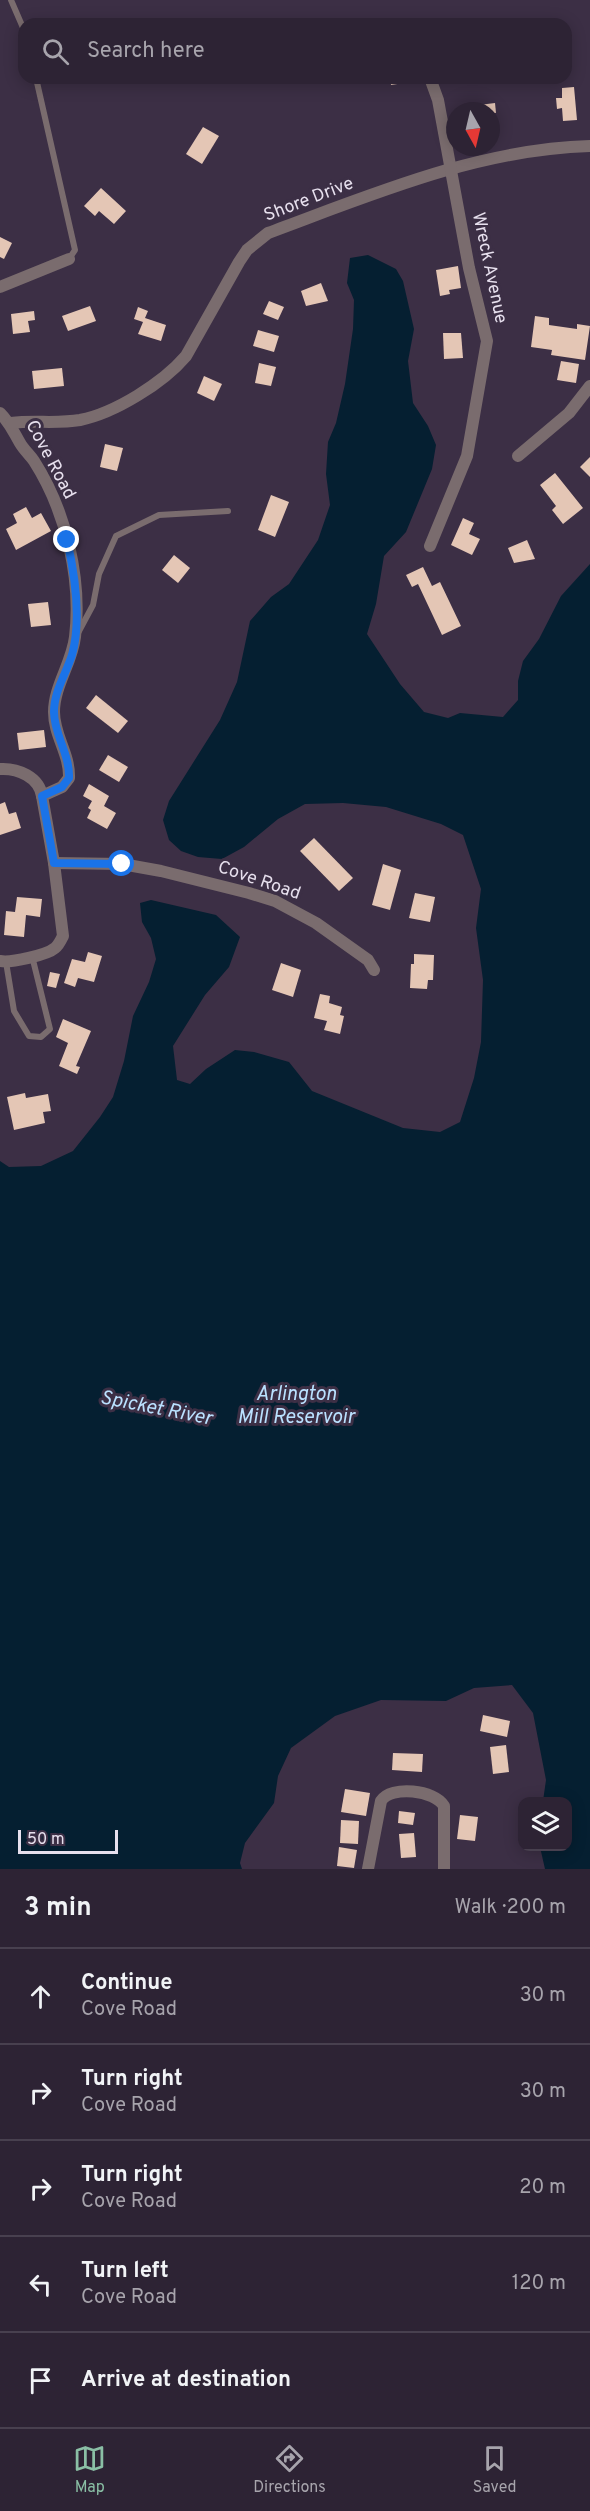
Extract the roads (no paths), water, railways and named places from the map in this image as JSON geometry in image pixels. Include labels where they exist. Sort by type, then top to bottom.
[{"type":"street","name":"Wreck Avenue","points":[[430,546],[467,456],[487,341],[469,268],[438,100],[432,84]]},
{"type":"street","name":"Shore Drive","points":[[11,423],[82,420],[110,410],[176,368],[186,356],[247,249],[278,230],[451,169],[525,152],[590,146]]},
{"type":"street","points":[[0,287],[69,259]]},
{"type":"street","points":[[518,456],[569,413],[590,386]]},
{"type":"street","name":"Cove Road","points":[[0,413],[11,423],[20,444],[34,462],[49,491],[67,540],[74,577],[75,639],[55,701],[54,714],[56,727],[68,758],[69,778],[62,787],[42,796]]},
{"type":"street","points":[[0,769],[12,770],[29,776],[40,786],[54,863],[63,936],[55,948],[32,956],[3,961]]},
{"type":"street","name":"Cove Road","points":[[54,863],[122,864],[161,871],[275,901],[316,922],[371,965]]},
{"type":"street","points":[[368,1869],[381,1801],[385,1795],[394,1791],[432,1794],[440,1798],[444,1806],[444,1869]]},
{"type":"lane","points":[[11,0],[19,18]]},
{"type":"lane","points":[[37,84],[75,250],[69,259]]},
{"type":"lane","points":[[75,639],[93,605],[99,574],[116,536],[159,515],[228,511]]},
{"type":"lane","points":[[3,961],[14,1011],[29,1036],[41,1037],[50,1029],[32,956]]},
{"type":"water","name":"Arlington Mill Reservoir","points":[[368,255],[396,269],[403,281],[414,329],[408,361],[413,403],[428,426],[436,445],[432,469],[406,532],[384,556],[376,604],[367,634],[400,684],[424,712],[448,718],[460,713],[503,717],[518,700],[518,681],[523,661],[539,639],[561,596],[590,564],[590,1869],[545,1869],[541,1851],[572,1851],[572,1797],[544,1797],[546,1780],[533,1713],[512,1685],[474,1688],[446,1701],[381,1700],[335,1716],[291,1748],[278,1776],[274,1803],[245,1843],[240,1863],[242,1869],[0,1869],[0,1161],[9,1167],[41,1166],[73,1151],[113,1097],[124,1061],[133,1016],[149,982],[156,959],[151,938],[142,922],[140,903],[151,900],[216,915],[240,937],[229,967],[205,995],[173,1046],[177,1080],[190,1084],[206,1069],[235,1050],[254,1052],[289,1062],[312,1091],[403,1128],[440,1132],[460,1122],[474,1078],[481,1042],[483,980],[476,928],[481,889],[463,835],[441,824],[386,807],[343,803],[305,804],[278,819],[244,847],[222,859],[198,857],[181,851],[169,840],[163,820],[169,801],[220,720],[237,682],[250,621],[271,597],[289,584],[318,540],[330,505],[326,474],[328,442],[336,423],[345,384],[353,329],[354,300],[347,283],[350,258]]},
{"type":"water label","name":"Spicket River","points":[[156,1409]]}]
